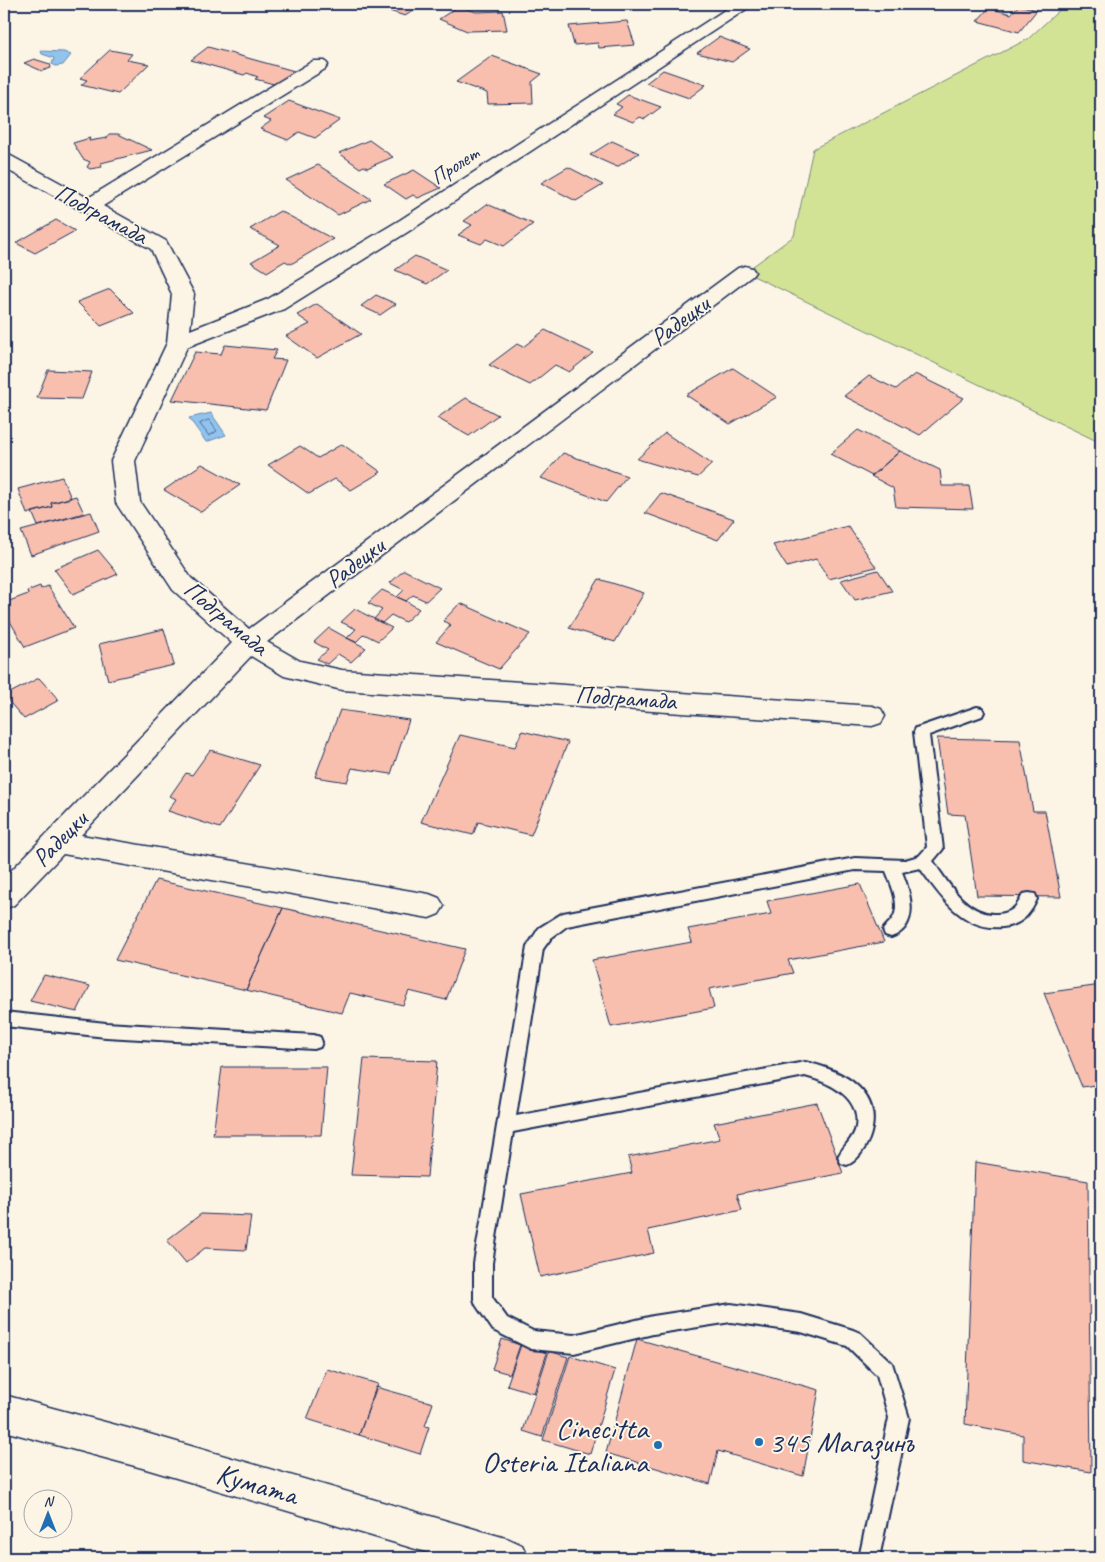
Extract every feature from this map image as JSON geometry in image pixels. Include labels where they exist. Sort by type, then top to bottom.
[{"type":"street","name":"Пролет","points":[[178,343],[276,304],[407,224],[745,4]]},
{"type":"street","points":[[87,207],[319,65]]},
{"type":"street","name":"Подграмада","points":[[4,160],[87,207],[160,245],[183,294],[178,343],[123,461],[128,503],[182,584],[248,643],[293,669],[342,680],[872,716]]},
{"type":"street","name":"Радецки","points":[[4,897],[248,643],[745,272]]},
{"type":"street","points":[[56,842],[429,906]]},
{"type":"street","name":"Кумата","points":[[4,1413],[146,1451],[509,1558]]},
{"type":"lane","points":[[869,1558],[899,1418],[885,1370],[853,1340],[801,1323],[731,1313],[653,1325],[574,1344],[532,1340],[500,1324],[483,1299],[483,1264],[535,947],[545,933],[563,920],[855,864],[905,866],[924,861],[934,849],[921,732],[977,712]]},
{"type":"lane","points":[[924,861],[962,910],[972,918],[983,922],[1012,919],[1024,911],[1029,899]]},
{"type":"lane","points":[[891,930],[898,925],[904,911],[902,893],[892,866]]},
{"type":"lane","points":[[4,1019],[106,1030],[314,1042]]},
{"type":"lane","points":[[507,1125],[805,1069],[822,1071],[837,1078],[851,1088],[860,1101],[865,1117],[864,1132],[858,1146],[847,1157]]},
{"type":"green space","points":[[1066,4],[1101,4],[1101,443],[745,272],[794,236],[813,149],[1028,39]]},
{"type":"water","points":[[41,51],[64,52],[71,55],[63,65],[56,66],[52,64],[54,58],[42,54]]},
{"type":"water","points":[[211,413],[226,435],[206,442],[189,418]]},
{"type":"building","points":[[367,4],[424,4],[405,16]]},
{"type":"building","points":[[1019,5],[1037,10],[1019,32],[977,21],[989,8],[1011,14]]},
{"type":"building","points":[[459,6],[476,12],[503,11],[507,30],[467,31],[439,19]]},
{"type":"building","points":[[627,21],[635,45],[599,48],[598,43],[574,45],[569,26]]},
{"type":"building","points":[[719,37],[750,49],[732,62],[697,53]]},
{"type":"building","points":[[208,47],[298,72],[281,86],[255,79],[258,77],[247,73],[244,75],[191,60]]},
{"type":"building","points":[[110,50],[132,54],[127,60],[149,64],[118,94],[81,85],[87,80],[80,78]]},
{"type":"building","points":[[492,56],[542,74],[532,82],[533,103],[488,104],[487,93],[456,82]]},
{"type":"building","points":[[34,59],[50,64],[51,68],[42,71],[24,63]]},
{"type":"building","points":[[663,70],[706,85],[689,98],[646,83]]},
{"type":"building","points":[[628,95],[661,107],[645,119],[640,117],[633,122],[613,114],[622,107],[616,104]]},
{"type":"building","points":[[289,101],[340,120],[315,138],[299,132],[288,140],[260,129],[271,121],[263,118]]},
{"type":"building","points":[[109,134],[118,134],[152,150],[101,163],[102,167],[90,169],[87,167],[90,162],[83,159],[73,143],[90,138],[89,141],[107,138]]},
{"type":"building","points":[[369,140],[393,157],[367,168],[364,166],[360,168],[339,153]]},
{"type":"building","points":[[612,141],[639,153],[617,167],[590,155]]},
{"type":"building","points":[[318,165],[371,199],[338,215],[286,180]]},
{"type":"building","points":[[568,167],[603,185],[576,201],[541,183]]},
{"type":"building","points":[[414,170],[441,188],[418,198],[413,195],[406,199],[384,184]]},
{"type":"building","points":[[487,204],[533,224],[504,246],[487,239],[481,244],[458,235],[472,225],[464,221]]},
{"type":"building","points":[[280,211],[333,239],[291,264],[285,261],[267,272],[251,262],[280,245],[250,229]]},
{"type":"building","points":[[56,220],[75,231],[35,253],[16,243]]},
{"type":"building","points":[[415,256],[447,270],[427,284],[395,270]]},
{"type":"building","points":[[110,289],[134,313],[101,326],[77,302]]},
{"type":"building","points":[[376,295],[396,304],[380,315],[361,306]]},
{"type":"building","points":[[317,304],[361,334],[317,358],[286,336],[310,324],[297,315]]},
{"type":"building","points":[[545,330],[593,353],[569,372],[555,365],[530,385],[489,365],[517,344],[523,347]]},
{"type":"building","points":[[225,345],[277,350],[272,359],[286,360],[266,410],[172,400],[195,352],[221,354]]},
{"type":"building","points":[[733,368],[777,397],[730,424],[686,395]]},
{"type":"building","points":[[48,370],[92,372],[82,399],[37,398]]},
{"type":"building","points":[[915,374],[964,398],[920,435],[844,396],[869,376],[896,389]]},
{"type":"building","points":[[466,398],[498,415],[469,436],[437,418]]},
{"type":"building","points":[[858,430],[900,451],[872,476],[830,454]]},
{"type":"building","points":[[665,433],[712,464],[698,477],[637,459]]},
{"type":"building","points":[[342,444],[381,472],[351,490],[335,479],[309,494],[268,465],[300,446],[318,458]]},
{"type":"building","points":[[900,451],[940,470],[942,486],[969,486],[973,509],[896,507],[893,488],[871,476]]},
{"type":"building","points":[[563,453],[627,476],[606,502],[541,478]]},
{"type":"building","points":[[202,464],[240,485],[201,512],[164,490]]},
{"type":"building","points":[[62,477],[71,498],[51,503],[52,507],[27,514],[18,489]]},
{"type":"building","points":[[661,493],[734,519],[718,540],[645,513]]},
{"type":"building","points":[[76,496],[84,513],[38,526],[32,512],[52,507],[51,503]]},
{"type":"building","points":[[91,512],[99,531],[31,555],[21,531]]},
{"type":"building","points":[[848,526],[876,567],[829,579],[816,559],[787,567],[773,545]]},
{"type":"building","points":[[98,550],[118,574],[73,594],[54,569]]},
{"type":"building","points":[[404,570],[440,588],[426,601],[413,595],[406,601],[397,597],[404,590],[390,583]]},
{"type":"building","points":[[878,570],[892,591],[855,600],[841,580]]},
{"type":"building","points":[[599,579],[644,593],[615,642],[569,628]]},
{"type":"building","points":[[40,586],[41,589],[48,586],[74,628],[25,647],[4,611],[4,603],[28,594],[27,591]]},
{"type":"building","points":[[382,590],[419,609],[405,622],[391,615],[382,623],[374,619],[382,610],[368,603]]},
{"type":"building","points":[[460,603],[530,634],[499,669],[436,642],[451,625],[443,621]]},
{"type":"building","points":[[355,609],[392,628],[378,641],[364,634],[356,642],[347,638],[356,629],[341,622]]},
{"type":"building","points":[[329,628],[366,648],[351,662],[338,654],[327,664],[317,659],[328,650],[314,642]]},
{"type":"building","points":[[164,629],[174,665],[108,680],[99,644]]},
{"type":"building","points":[[39,678],[59,700],[24,719],[4,696]]},
{"type":"building","points":[[340,710],[409,720],[391,774],[352,768],[347,782],[315,777]]},
{"type":"building","points":[[522,731],[568,742],[531,835],[478,822],[473,835],[421,822],[460,735],[515,747]]},
{"type":"building","points":[[937,738],[1020,740],[1033,811],[1045,811],[1061,897],[977,896],[965,815],[948,814]]},
{"type":"building","points":[[210,750],[260,765],[220,828],[168,811],[176,799],[170,796],[186,773],[192,775]]},
{"type":"building","points":[[156,880],[283,908],[246,990],[115,960]]},
{"type":"building","points":[[860,884],[884,942],[788,960],[793,973],[709,989],[714,1008],[611,1027],[592,960],[692,942],[688,929],[771,914],[767,901]]},
{"type":"building","points":[[283,908],[465,949],[446,1000],[409,991],[403,1005],[350,993],[342,1013],[246,990]]},
{"type":"building","points":[[44,975],[90,986],[77,1012],[30,1001]]},
{"type":"building","points":[[1101,985],[1101,1084],[1082,1087],[1044,993]]},
{"type":"building","points":[[364,1059],[437,1061],[427,1177],[351,1175]]},
{"type":"building","points":[[222,1067],[327,1067],[321,1135],[213,1135]]},
{"type":"building","points":[[817,1103],[843,1173],[737,1194],[742,1210],[648,1230],[654,1253],[540,1277],[521,1194],[632,1173],[628,1157],[720,1139],[714,1123]]},
{"type":"building","points":[[975,1162],[1088,1181],[1091,1472],[1023,1460],[1023,1435],[965,1424]]},
{"type":"building","points":[[201,1214],[251,1216],[246,1250],[205,1248],[186,1263],[167,1240]]},
{"type":"building","points":[[502,1339],[520,1345],[510,1374],[492,1369]]},
{"type":"building","points":[[637,1339],[819,1390],[803,1476],[718,1451],[710,1484],[606,1453]]},
{"type":"building","points":[[521,1345],[547,1353],[534,1393],[507,1385]]},
{"type":"building","points":[[549,1351],[568,1357],[542,1437],[523,1431]]},
{"type":"building","points":[[570,1356],[615,1370],[590,1454],[543,1440]]},
{"type":"building","points":[[327,1369],[378,1384],[359,1435],[307,1419]]},
{"type":"building","points":[[376,1387],[433,1403],[425,1426],[429,1427],[420,1454],[359,1435]]},
{"type":"place","name":"345 Магазинъ","points":[[759,1442]]},
{"type":"place","name":"Cinecitta Osteria Italiana","points":[[658,1445]]}]
